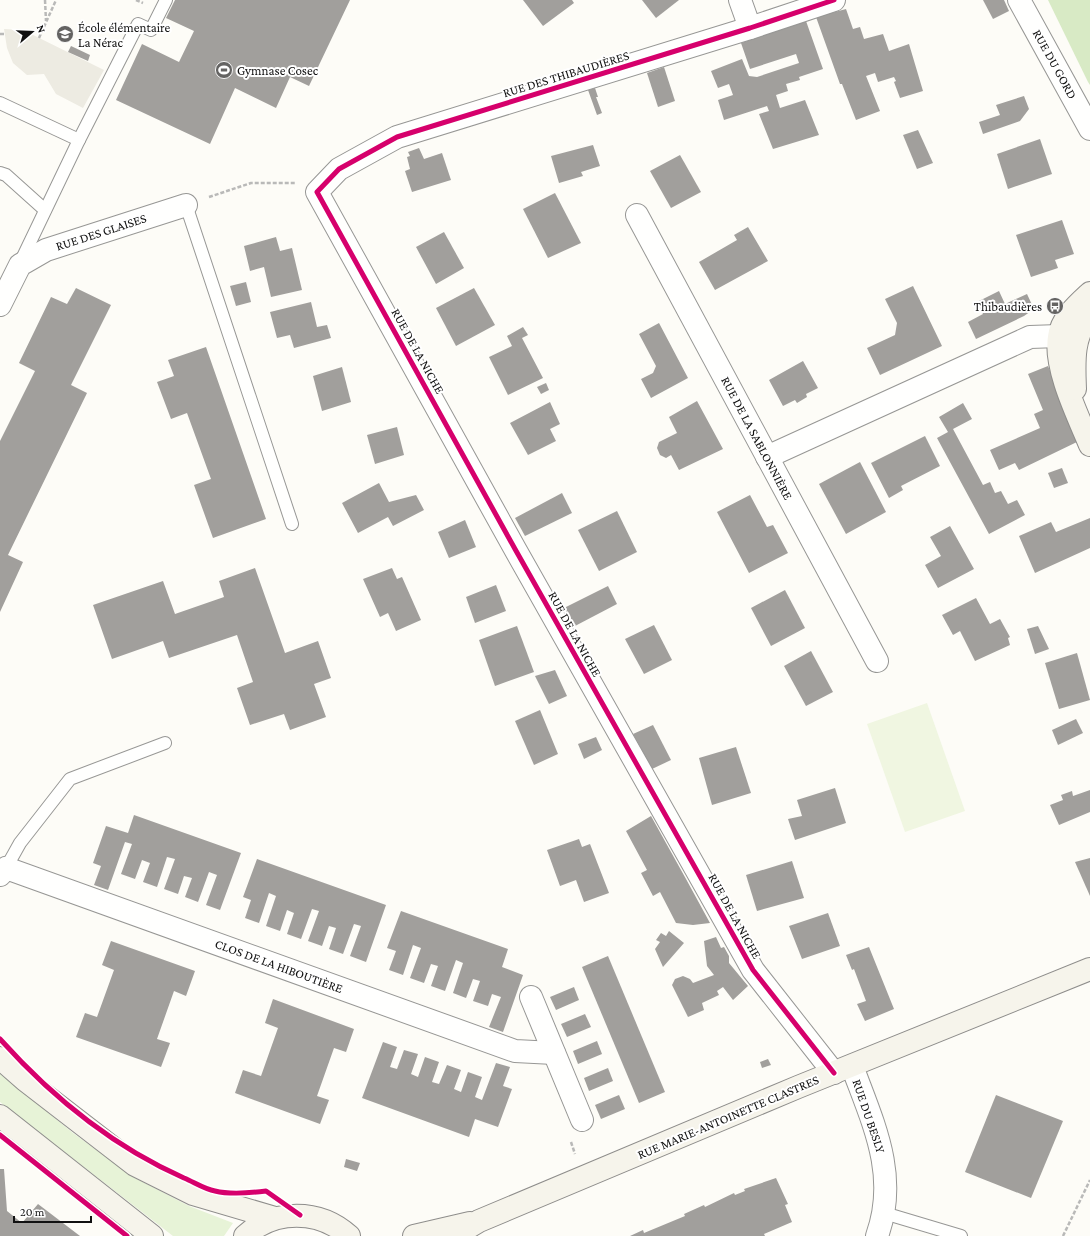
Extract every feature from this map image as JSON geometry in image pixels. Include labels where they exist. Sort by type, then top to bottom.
[{"type":"street","points":[[740,0],[750,28]]},
{"type":"street","name":"RUE DU GORD","points":[[1019,0],[1090,129]]},
{"type":"street","name":"RUE DES THIBAUDIÈRES","points":[[318,192],[339,169],[397,137],[750,28],[825,1]]},
{"type":"street","name":"RUE DE LA NICHE","points":[[318,192],[515,549],[753,970],[843,1070]]},
{"type":"street","name":"RUE DES GLAISES","points":[[20,265],[46,250],[186,205]]},
{"type":"street","name":"RUE DE LA SABLONNIÈRE","points":[[637,215],[877,661]]},
{"type":"street","points":[[0,305],[20,265]]},
{"type":"street","points":[[1090,293],[1071,310],[1068,338],[1074,366],[1076,410],[1090,445]]},
{"type":"street","points":[[767,457],[1030,337],[1068,338],[1090,316]]},
{"type":"street","name":"CLOS DE LA HIBOUTIÈRE","points":[[3,871],[515,1051],[554,1053]]},
{"type":"street","name":"RUE MARIE-ANTOINETTE CLASTRES","points":[[454,1236],[479,1221],[1090,969]]},
{"type":"street","points":[[531,997],[582,1120]]},
{"type":"street","points":[[0,1058],[25,1080],[136,1165],[193,1194],[275,1218]]},
{"type":"street","name":"RUE DU BESLY","points":[[843,1070],[882,1150],[886,1182],[884,1213],[877,1236]]},
{"type":"street","points":[[0,1116],[152,1236]]},
{"type":"street","points":[[245,1236],[254,1228],[275,1218],[300,1215],[317,1218],[354,1236]]},
{"type":"street","name":"RUE MARIE-ANTOINETTE CLASTRES","points":[[414,1236],[479,1221]]},
{"type":"lane","points":[[20,265],[79,140],[138,24],[151,30],[166,0]]},
{"type":"lane","points":[[0,103],[79,140]]},
{"type":"lane","points":[[0,173],[6,175],[45,210]]},
{"type":"lane","points":[[186,205],[292,524]]},
{"type":"lane","name":"CLOS DE LA HIBOUTIÈRE","points":[[3,871],[20,843],[70,779],[165,743]]},
{"type":"lane","points":[[884,1213],[961,1236]]},
{"type":"path","points":[[45,0],[46,23]]},
{"type":"path","points":[[39,38],[56,0]]},
{"type":"path","points":[[0,34],[5,34]]},
{"type":"path","points":[[186,205],[251,183],[304,184],[318,192]]},
{"type":"path","points":[[582,1120],[568,1134],[584,1177]]},
{"type":"path","points":[[1063,1236],[1090,1180]]},
{"type":"green space","points":[[1048,0],[1090,0],[1090,85],[1088,82]]},
{"type":"green space","points":[[927,703],[965,811],[905,832],[867,724]]},
{"type":"green space","points":[[0,1073],[73,1133],[135,1178],[189,1206],[233,1223],[224,1236],[173,1236],[0,1102]]},
{"type":"shaded area","points":[[4,29],[23,30],[104,70],[83,108],[56,94],[44,74],[27,75],[13,63],[7,48]]},
{"type":"building","name":"Gymnase Cosec","points":[[175,0],[350,0],[309,86],[290,77],[276,108],[235,88],[210,144],[116,100],[142,44],[179,62],[194,31],[166,18]]},
{"type":"building","points":[[523,0],[572,0],[574,3],[543,26]]},
{"type":"building","points":[[642,0],[679,0],[656,18]]},
{"type":"building","points":[[983,0],[1004,0],[1009,11],[993,19]]},
{"type":"building","points":[[846,9],[853,29],[860,27],[864,39],[883,34],[889,51],[909,44],[923,91],[900,98],[894,82],[896,81],[894,77],[878,82],[875,73],[866,76],[880,111],[856,120],[842,84],[840,84],[816,17]]},
{"type":"building","points":[[806,21],[823,69],[799,77],[800,80],[786,84],[788,91],[776,95],[780,108],[805,100],[819,135],[773,149],[759,114],[769,111],[767,106],[724,120],[718,100],[733,95],[729,84],[718,88],[711,71],[742,59],[749,76],[757,77],[799,63],[796,54],[750,69],[741,43]]},
{"type":"building","points":[[71,46],[90,55],[88,61],[68,52]]},
{"type":"building","points":[[664,67],[675,101],[658,107],[647,73]]},
{"type":"building","points":[[595,88],[598,97],[596,97],[602,113],[597,115],[588,90]]},
{"type":"building","points":[[1024,96],[1029,109],[1020,121],[983,134],[979,122],[1000,115],[996,105]]},
{"type":"building","points":[[918,130],[933,163],[917,169],[903,135]]},
{"type":"building","points":[[1040,139],[1052,174],[1008,189],[997,154]]},
{"type":"building","points":[[593,145],[600,166],[581,172],[583,176],[559,183],[551,156]]},
{"type":"building","points":[[419,148],[424,159],[442,153],[451,180],[412,192],[405,171],[410,169],[407,157],[410,156],[408,152]]},
{"type":"building","points":[[680,155],[701,192],[671,208],[650,171]]},
{"type":"building","points":[[555,193],[581,243],[548,258],[523,209]]},
{"type":"building","points":[[1062,220],[1074,254],[1055,260],[1058,268],[1031,277],[1016,235]]},
{"type":"building","points":[[748,227],[768,261],[715,290],[699,262],[737,240],[734,235]]},
{"type":"building","points":[[444,232],[464,268],[436,284],[416,247]]},
{"type":"building","points":[[276,237],[280,251],[292,248],[302,290],[271,297],[264,267],[250,271],[244,246]]},
{"type":"building","points":[[246,282],[251,302],[236,306],[230,286]]},
{"type":"building","points":[[913,286],[942,346],[880,375],[867,348],[895,335],[897,323],[885,299]]},
{"type":"building","points":[[76,288],[111,305],[71,385],[87,393],[8,555],[23,562],[0,612],[0,441],[35,371],[19,363],[51,297],[67,304]]},
{"type":"building","points":[[474,288],[495,325],[456,346],[436,308]]},
{"type":"building","points":[[999,291],[1005,304],[1027,294],[1034,309],[1024,316],[976,339],[968,322],[983,314],[977,302]]},
{"type":"building","points":[[311,302],[317,327],[327,325],[331,338],[294,348],[290,335],[277,338],[270,312]]},
{"type":"building","points":[[659,323],[688,378],[651,398],[641,379],[653,373],[656,366],[639,334]]},
{"type":"building","points":[[523,327],[528,335],[522,338],[543,378],[508,395],[489,357],[512,346],[507,336]]},
{"type":"building","points":[[206,347],[266,519],[213,538],[194,485],[211,479],[187,413],[171,419],[157,382],[174,376],[168,360]]},
{"type":"building","points":[[803,361],[818,388],[806,394],[807,397],[797,403],[795,400],[783,406],[769,380]]},
{"type":"building","points":[[1048,366],[1079,441],[1019,470],[1015,463],[999,470],[990,450],[1040,428],[1034,414],[1043,410],[1028,374]]},
{"type":"building","points":[[342,367],[351,402],[322,411],[313,376]]},
{"type":"building","points":[[546,383],[549,390],[541,394],[537,387]]},
{"type":"building","points":[[697,401],[723,449],[679,470],[671,455],[666,458],[660,455],[657,448],[659,442],[677,433],[669,417]]},
{"type":"building","points":[[550,402],[560,424],[550,429],[556,441],[528,455],[510,423]]},
{"type":"building","points":[[963,403],[972,419],[953,429],[983,485],[990,482],[995,493],[1001,491],[1008,504],[1017,500],[1025,515],[989,534],[937,438],[948,432],[939,417]]},
{"type":"building","points":[[397,427],[404,455],[375,464],[367,435]]},
{"type":"building","points":[[925,436],[940,466],[901,486],[903,490],[889,498],[871,463]]},
{"type":"building","points":[[860,462],[886,512],[846,534],[819,484]]},
{"type":"building","points":[[1062,468],[1068,483],[1054,488],[1048,473]]},
{"type":"building","points":[[379,483],[389,502],[416,495],[424,510],[393,526],[388,517],[358,533],[342,503]]},
{"type":"building","points":[[562,493],[572,513],[525,536],[515,518]]},
{"type":"building","points":[[750,495],[767,527],[773,525],[788,553],[749,573],[717,512]]},
{"type":"building","points":[[617,511],[637,552],[599,571],[578,530]]},
{"type":"building","points":[[1090,518],[1090,548],[1035,573],[1019,536],[1051,522],[1056,532]]},
{"type":"building","points":[[465,520],[476,547],[449,558],[438,532]]},
{"type":"building","points":[[950,526],[974,569],[938,588],[925,565],[941,556],[930,537]]},
{"type":"building","points":[[255,568],[285,653],[318,641],[331,678],[314,684],[326,717],[290,730],[284,714],[250,725],[237,688],[253,682],[237,635],[169,658],[163,641],[112,659],[93,605],[163,581],[175,614],[224,597],[219,581]]},
{"type":"building","points":[[392,568],[397,579],[402,577],[421,620],[396,631],[388,613],[380,617],[363,579]]},
{"type":"building","points":[[496,585],[506,611],[475,623],[466,597]]},
{"type":"building","points":[[608,586],[617,604],[575,626],[564,608]]},
{"type":"building","points":[[785,590],[805,628],[771,646],[751,608]]},
{"type":"building","points":[[976,598],[990,624],[1000,619],[1010,637],[1008,638],[1010,645],[975,661],[960,631],[953,635],[942,615]]},
{"type":"building","points":[[654,625],[672,660],[644,674],[625,639]]},
{"type":"building","points":[[517,626],[534,672],[495,686],[479,640]]},
{"type":"building","points":[[1038,626],[1049,649],[1035,654],[1027,629]]},
{"type":"building","points":[[811,651],[833,692],[806,706],[784,666]]},
{"type":"building","points":[[1077,653],[1090,700],[1059,709],[1045,663]]},
{"type":"building","points":[[555,670],[567,696],[549,704],[535,676]]},
{"type":"building","points":[[540,710],[558,754],[534,765],[515,721]]},
{"type":"building","points":[[1076,719],[1083,733],[1058,745],[1052,730]]},
{"type":"building","points":[[653,725],[671,760],[652,769],[633,734]]},
{"type":"building","points":[[596,737],[602,750],[584,759],[578,744]]},
{"type":"building","points":[[736,747],[751,793],[712,805],[699,758]]},
{"type":"building","points":[[835,788],[846,823],[795,840],[788,819],[802,816],[797,800]]},
{"type":"building","points":[[1090,790],[1090,812],[1059,825],[1050,805],[1063,800],[1061,795],[1072,791],[1073,796]]},
{"type":"building","points":[[134,815],[241,853],[220,910],[206,905],[217,875],[209,872],[198,902],[185,897],[192,878],[184,876],[178,894],[164,889],[175,859],[167,857],[157,887],[143,882],[150,863],[142,860],[135,879],[121,874],[132,844],[125,842],[108,890],[94,885],[101,866],[93,863],[106,826],[128,833]]},
{"type":"building","points":[[651,816],[710,923],[693,925],[676,923],[660,892],[653,896],[641,873],[647,870],[626,831]]},
{"type":"building","points":[[579,839],[582,847],[590,844],[609,893],[584,902],[576,880],[560,886],[547,850]]},
{"type":"building","points":[[1090,858],[1090,896],[1075,862]]},
{"type":"building","points":[[257,859],[386,905],[366,962],[350,956],[361,926],[354,924],[343,954],[329,949],[336,928],[329,926],[322,946],[308,941],[319,911],[312,909],[301,939],[287,934],[294,913],[287,910],[280,931],[266,926],[276,896],[269,893],[259,923],[245,918],[251,900],[243,897]]},
{"type":"building","points":[[792,861],[804,898],[757,911],[746,875]]},
{"type":"building","points":[[401,911],[508,949],[502,967],[523,975],[503,1032],[489,1027],[501,997],[492,994],[488,1006],[473,1001],[480,981],[473,979],[466,998],[453,993],[463,963],[456,960],[445,991],[431,986],[438,966],[431,964],[424,983],[410,978],[421,948],[413,945],[403,975],[389,970],[396,951],[387,948]]},
{"type":"building","points":[[828,913],[840,946],[802,959],[789,926]]},
{"type":"building","points":[[669,931],[684,943],[663,967],[655,949],[660,942],[656,940],[661,933],[666,936]]},
{"type":"building","points":[[716,937],[721,948],[724,947],[729,956],[729,963],[748,986],[733,1000],[723,987],[717,991],[719,995],[702,1003],[704,1010],[688,1017],[672,985],[675,979],[683,976],[690,979],[693,983],[714,975],[707,966],[704,941]]},
{"type":"building","points":[[111,941],[195,971],[186,996],[174,991],[157,1039],[170,1043],[161,1067],[76,1037],[85,1013],[97,1017],[114,970],[102,965]]},
{"type":"building","points":[[869,947],[894,1009],[865,1021],[857,1004],[866,1001],[854,969],[852,970],[846,955]]},
{"type":"building","points":[[608,956],[665,1092],[639,1103],[582,967]]},
{"type":"building","points":[[574,987],[579,1000],[556,1010],[550,997]]},
{"type":"building","points":[[273,999],[354,1029],[346,1052],[334,1048],[317,1096],[329,1100],[320,1124],[235,1093],[243,1070],[261,1076],[278,1028],[265,1023]]},
{"type":"building","points":[[585,1014],[591,1027],[567,1037],[561,1024]]},
{"type":"building","points":[[597,1041],[602,1054],[578,1064],[573,1051]]},
{"type":"building","points":[[383,1042],[397,1047],[390,1067],[397,1069],[404,1050],[418,1054],[411,1074],[418,1077],[425,1057],[439,1062],[432,1082],[439,1084],[447,1065],[461,1070],[454,1089],[461,1092],[468,1072],[482,1077],[475,1097],[482,1100],[496,1063],[510,1067],[503,1086],[512,1089],[498,1127],[475,1119],[469,1137],[362,1098]]},
{"type":"building","points":[[768,1059],[771,1065],[762,1068],[760,1062]]},
{"type":"building","points":[[608,1068],[613,1081],[589,1091],[584,1078]]},
{"type":"building","points":[[619,1095],[625,1109],[601,1119],[595,1105]]},
{"type":"building","points":[[996,1095],[1063,1121],[1031,1198],[965,1172]]},
{"type":"building","points":[[346,1159],[360,1163],[357,1171],[344,1167]]},
{"type":"building","points":[[0,1169],[4,1169],[7,1211],[22,1223],[38,1204],[80,1236],[0,1236]]},
{"type":"building","points":[[776,1178],[788,1204],[785,1205],[792,1222],[764,1234],[765,1236],[630,1236],[643,1230],[644,1233],[685,1216],[684,1214],[704,1205],[705,1207],[734,1193],[735,1195],[745,1191],[744,1189]]},
{"type":"cycle path","points":[[834,0],[750,28],[397,137],[339,169],[317,192],[515,549],[753,970],[834,1073]]},
{"type":"cycle path","points":[[0,1039],[62,1100],[108,1135],[133,1151],[158,1165],[211,1190],[234,1193],[266,1191],[300,1215]]},
{"type":"cycle path","points":[[0,1135],[127,1236]]},
{"type":"place","name":"École élémentaire La Nérac","points":[[65,34]]},
{"type":"place","name":"Gymnase Cosec","points":[[224,70]]},
{"type":"place","name":"Thibaudières","points":[[1055,306]]}]
